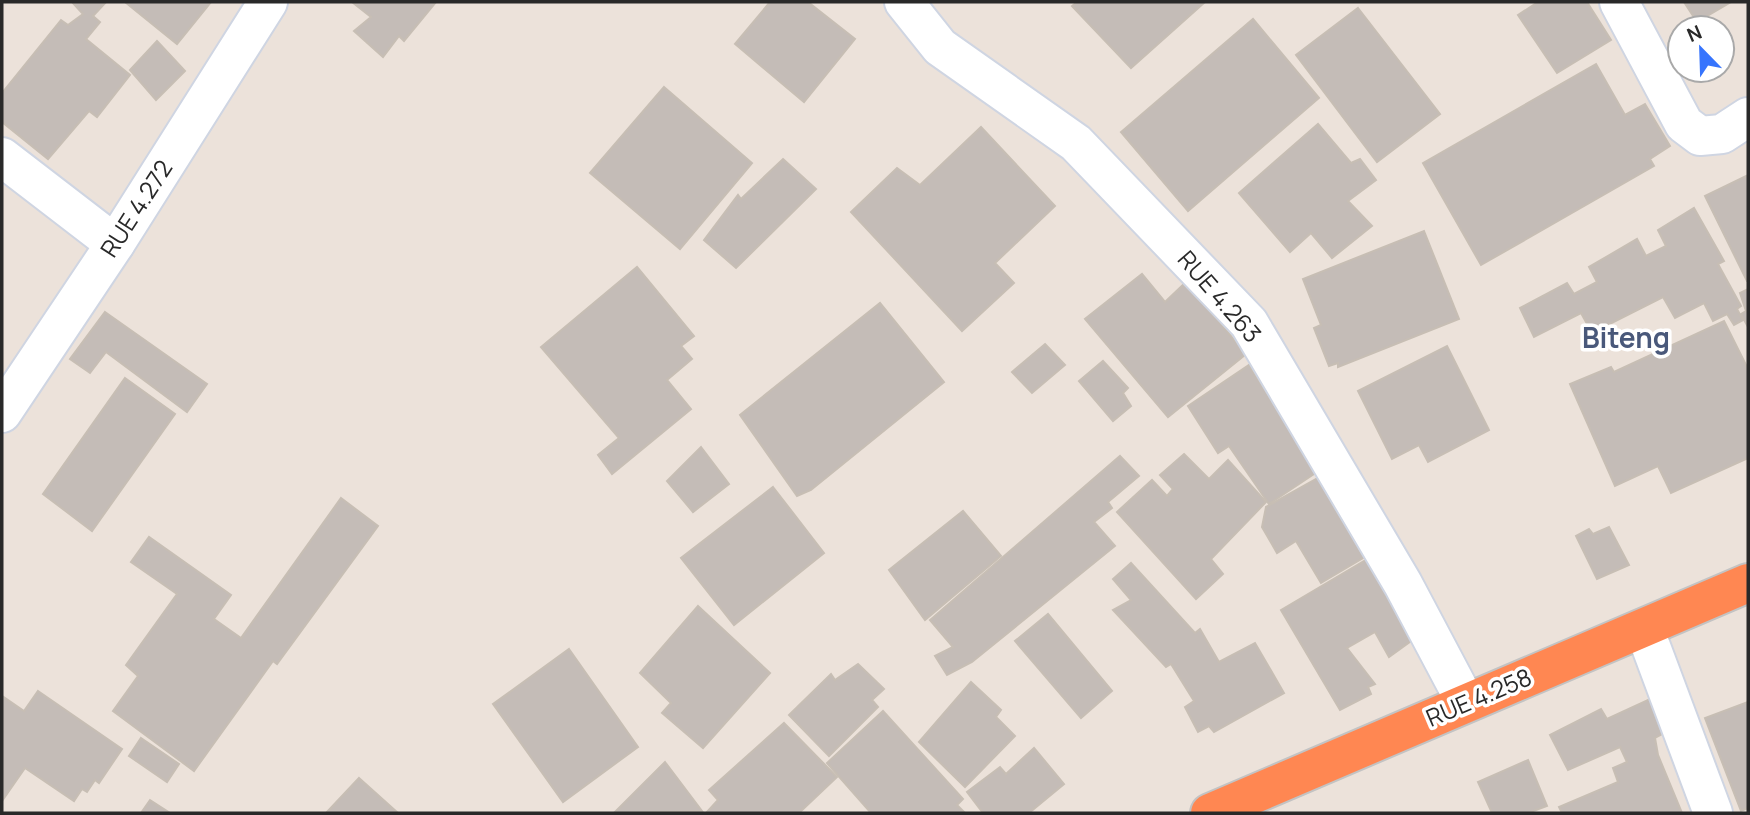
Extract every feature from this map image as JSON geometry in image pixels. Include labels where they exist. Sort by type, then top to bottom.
[{"type":"highway","name":"RUE 4.258","points":[[1210,813],[1748,583]]},
{"type":"street","name":"RUE 4.272","points":[[2,413],[115,244],[268,2]]},
{"type":"street","name":"RUE 4.263","points":[[904,2],[940,47],[1076,143],[1249,323],[1403,584],[1466,703]]},
{"type":"street","points":[[1619,2],[1684,124],[1700,136],[1722,134],[1748,117]]},
{"type":"street","points":[[2,157],[115,244]]},
{"type":"street","points":[[1644,628],[1713,813]]},
{"type":"building","points":[[72,2],[106,2],[93,16],[100,22],[86,39],[130,75],[97,117],[89,111],[48,159],[2,122],[2,93],[61,20],[68,25],[83,14]]},
{"type":"building","points":[[125,2],[211,2],[177,44]]},
{"type":"building","points":[[352,2],[436,2],[404,41],[399,36],[383,57],[354,31],[371,17]]},
{"type":"building","points":[[770,2],[808,2],[855,39],[804,102],[735,44]]},
{"type":"building","points":[[1077,2],[1205,2],[1131,68],[1072,6]]},
{"type":"building","points":[[1538,2],[1587,2],[1611,40],[1557,73],[1518,15]]},
{"type":"building","points":[[1684,2],[1731,2],[1711,14],[1692,14]]},
{"type":"building","points":[[1358,8],[1440,114],[1377,162],[1296,55]]},
{"type":"building","points":[[1253,19],[1319,98],[1188,211],[1121,132]]},
{"type":"building","points":[[157,41],[185,71],[156,100],[130,70]]},
{"type":"building","points":[[1596,64],[1625,115],[1645,104],[1670,146],[1650,159],[1654,166],[1481,265],[1423,163]]},
{"type":"building","points":[[664,87],[752,163],[680,249],[590,173]]},
{"type":"building","points":[[1318,124],[1351,163],[1360,159],[1376,180],[1348,201],[1372,226],[1332,258],[1311,233],[1290,252],[1239,193]]},
{"type":"building","points":[[981,127],[1055,206],[995,263],[1014,283],[962,331],[851,212],[897,168],[920,185]]},
{"type":"building","points":[[783,159],[816,189],[736,268],[704,240],[738,195],[741,199]]},
{"type":"building","points":[[1748,175],[1748,281],[1747,281],[1705,196]]},
{"type":"building","points":[[1694,208],[1724,261],[1718,264],[1741,306],[1737,309],[1743,320],[1734,325],[1727,314],[1713,321],[1704,303],[1675,318],[1663,297],[1592,333],[1581,313],[1534,337],[1520,308],[1567,283],[1574,294],[1597,282],[1589,267],[1637,239],[1646,256],[1666,246],[1658,230]]},
{"type":"building","points":[[1424,231],[1459,319],[1338,367],[1338,363],[1329,366],[1314,328],[1321,325],[1303,279]]},
{"type":"building","points":[[637,267],[694,336],[681,346],[692,359],[667,380],[691,409],[612,474],[598,455],[619,438],[541,347]]},
{"type":"building","points":[[1142,274],[1165,302],[1186,282],[1246,354],[1168,417],[1085,319]]},
{"type":"building","points":[[1748,289],[1748,327],[1741,314],[1746,311],[1740,293]]},
{"type":"building","points":[[880,303],[944,382],[811,490],[797,496],[740,415]]},
{"type":"building","points":[[105,312],[207,384],[187,412],[106,352],[90,373],[70,359]]},
{"type":"building","points":[[1724,321],[1748,369],[1748,458],[1671,493],[1658,466],[1615,486],[1570,384],[1611,367],[1614,372]]},
{"type":"building","points":[[1045,344],[1065,365],[1032,393],[1012,372]]},
{"type":"building","points":[[1447,346],[1489,430],[1428,462],[1419,445],[1392,459],[1358,391]]},
{"type":"building","points":[[1103,361],[1128,388],[1123,393],[1131,406],[1113,421],[1079,381]]},
{"type":"building","points":[[1249,365],[1317,472],[1269,504],[1229,446],[1218,453],[1188,406]]},
{"type":"building","points":[[125,378],[175,414],[92,531],[43,494]]},
{"type":"building","points":[[701,447],[729,484],[693,512],[667,481]]},
{"type":"building","points":[[1184,454],[1209,479],[1228,460],[1266,502],[1211,559],[1223,574],[1196,599],[1117,512],[1152,480],[1167,496],[1173,489],[1160,475]]},
{"type":"building","points":[[1120,456],[1139,476],[1108,502],[1112,508],[1094,522],[1115,546],[972,662],[947,675],[935,656],[953,647],[930,620]]},
{"type":"building","points":[[1323,475],[1370,554],[1321,583],[1296,541],[1277,553],[1262,527],[1266,507]]},
{"type":"building","points":[[773,487],[824,553],[734,625],[681,558]]},
{"type":"building","points":[[341,498],[378,526],[277,664],[273,661],[194,771],[113,711],[138,676],[126,665],[177,594],[131,562],[149,537],[231,595],[214,619],[241,638]]},
{"type":"building","points":[[963,511],[1001,556],[925,620],[889,570]]},
{"type":"building","points":[[1609,527],[1629,565],[1597,579],[1576,536],[1589,529],[1593,534]]},
{"type":"building","points":[[1371,557],[1414,639],[1389,657],[1375,632],[1347,648],[1375,684],[1368,687],[1371,694],[1340,710],[1281,610]]},
{"type":"building","points":[[1131,563],[1195,633],[1200,629],[1219,662],[1255,643],[1284,693],[1214,732],[1209,726],[1198,732],[1185,707],[1194,701],[1171,664],[1166,667],[1113,610],[1131,600],[1113,579]]},
{"type":"building","points":[[698,606],[770,673],[703,748],[662,713],[671,703],[640,673]]},
{"type":"building","points":[[1048,614],[1112,691],[1081,718],[1015,641]]},
{"type":"building","points":[[569,649],[638,747],[563,802],[493,704]]},
{"type":"building","points":[[858,664],[884,689],[872,700],[878,707],[829,756],[789,715],[831,674],[835,680]]},
{"type":"building","points":[[971,682],[1001,710],[996,717],[1015,736],[965,787],[919,742]]},
{"type":"building","points":[[38,691],[122,749],[99,783],[95,780],[87,792],[82,789],[74,801],[25,768],[2,801],[2,696],[24,711]]},
{"type":"building","points":[[1650,699],[1664,733],[1655,738],[1658,755],[1682,813],[1562,813],[1559,807],[1618,782],[1613,768],[1627,762],[1620,747],[1568,770],[1550,735],[1601,709],[1607,719]]},
{"type":"building","points":[[1748,702],[1748,808],[1741,811],[1705,718]]},
{"type":"building","points":[[883,711],[963,799],[957,805],[965,813],[871,813],[827,763]]},
{"type":"building","points":[[784,723],[837,777],[799,813],[706,813],[718,800],[709,790]]},
{"type":"building","points":[[141,738],[179,764],[167,782],[129,756]]},
{"type":"building","points":[[1034,748],[1064,784],[1029,813],[983,813],[967,792],[1000,767],[1006,774]]},
{"type":"building","points":[[1528,760],[1547,806],[1528,813],[1492,813],[1478,782]]},
{"type":"building","points":[[665,762],[702,811],[614,813]]},
{"type":"building","points":[[359,778],[398,813],[326,813]]},
{"type":"building","points":[[150,800],[170,813],[141,813]]},
{"type":"district","name":"Biteng","points":[[1626,338]]}]
